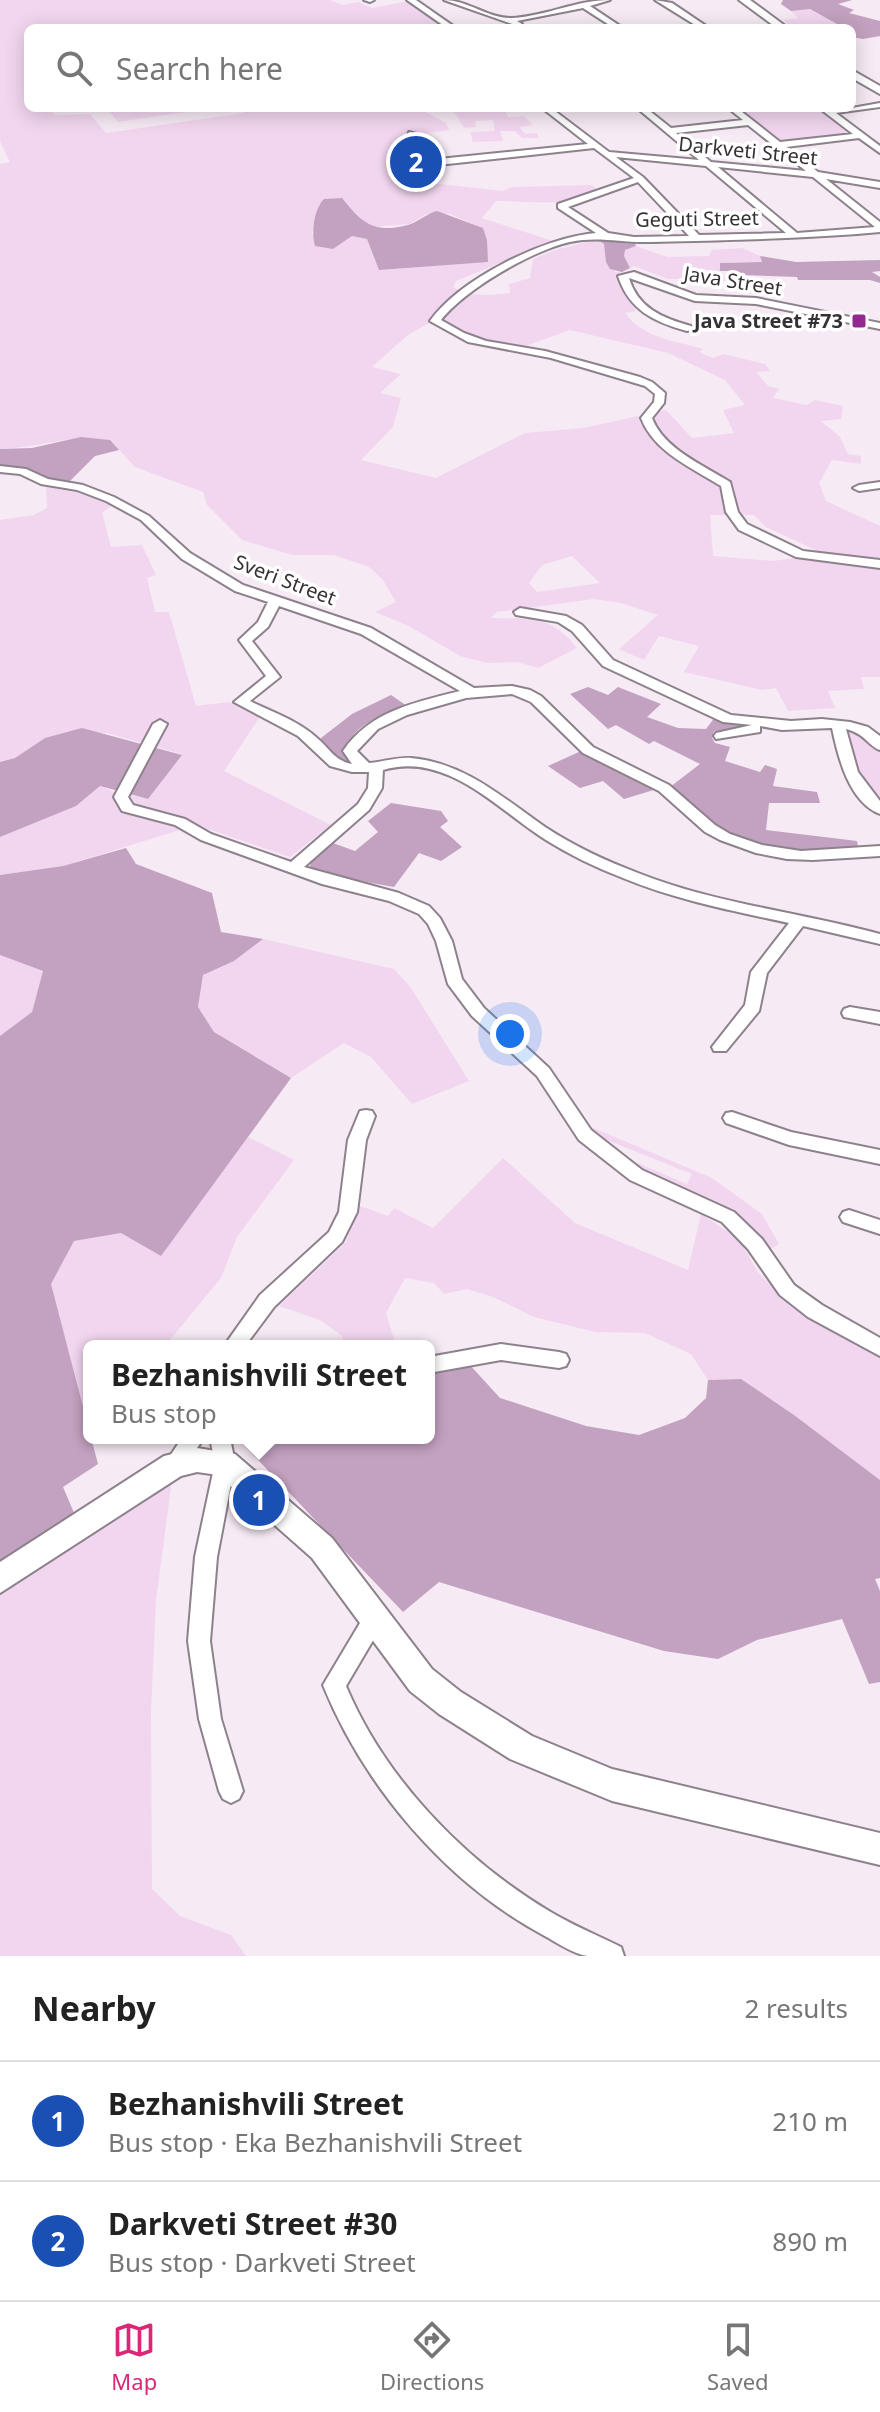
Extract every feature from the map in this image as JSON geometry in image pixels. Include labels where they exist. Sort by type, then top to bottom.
[{"type":"street","points":[[411,0],[446,24]]},
{"type":"street","points":[[448,0],[518,24]]},
{"type":"street","points":[[573,0],[613,24]]},
{"type":"street","points":[[510,20],[606,0]]},
{"type":"street","points":[[659,0],[699,24]]},
{"type":"street","points":[[744,0],[777,24]]},
{"type":"street","points":[[856,76],[880,91]]},
{"type":"street","points":[[856,107],[880,105]]},
{"type":"street","points":[[551,112],[593,146],[611,154],[640,179],[697,239]]},
{"type":"street","points":[[646,112],[795,236]]},
{"type":"street","points":[[737,112],[880,228]]},
{"type":"street","points":[[829,112],[880,150]]},
{"type":"street","points":[[669,131],[750,122]]},
{"type":"street","points":[[412,134],[407,153],[418,161],[429,163],[593,146]]},
{"type":"street","points":[[780,145],[859,136]]},
{"type":"street","name":"Darkveti Street","points":[[611,154],[818,175],[880,185]]},
{"type":"street","name":"Geguti Street","points":[[640,179],[561,206],[605,235],[634,240],[795,236],[880,228]]},
{"type":"street","points":[[605,235],[577,237],[514,258],[448,306],[435,321],[453,333],[485,346],[537,352],[637,378],[654,386],[660,393],[659,403],[646,418],[648,429],[661,442],[726,484],[732,512],[743,527],[808,557],[880,564]]},
{"type":"street","name":"Java Street","points":[[687,328],[647,314],[634,302],[623,276],[634,275],[695,298],[756,301],[880,326]]},
{"type":"street","name":"Sveri Street","points":[[0,469],[22,471],[45,482],[79,487],[110,499],[145,518],[186,556],[239,588],[366,631],[473,693]]},
{"type":"street","points":[[859,488],[880,485]]},
{"type":"street","points":[[275,601],[263,624],[245,640],[273,677],[241,702],[303,733],[313,740],[327,759],[345,767],[370,768],[399,762],[459,775],[552,838],[634,877],[738,909],[800,919],[880,939]]},
{"type":"street","points":[[520,612],[562,619],[577,628],[608,663],[728,719],[867,729],[880,746]]},
{"type":"street","points":[[296,866],[364,807],[375,788],[370,768],[350,751],[359,735],[402,711],[473,693],[502,690],[520,691],[533,696],[581,745],[672,793],[700,822],[722,836],[748,846],[790,854],[823,856],[880,851]]},
{"type":"street","points":[[160,724],[149,750],[128,779],[121,797],[127,808],[180,822],[206,837],[296,866],[327,880],[394,897],[424,910],[435,922],[444,941],[454,980],[478,1012],[543,1072],[585,1135],[636,1175],[728,1217],[755,1244],[787,1290],[815,1311],[880,1348]]},
{"type":"street","points":[[721,736],[790,725]]},
{"type":"street","points":[[839,726],[846,765],[869,799],[880,809]]},
{"type":"street","points":[[720,1047],[753,1007],[759,972],[800,919]]},
{"type":"street","points":[[850,1013],[880,1018]]},
{"type":"street","points":[[238,1340],[267,1301],[336,1237],[348,1212],[357,1140],[366,1116]]},
{"type":"street","points":[[732,1118],[789,1138],[880,1157]]},
{"type":"street","points":[[849,1217],[880,1227]]},
{"type":"street","points":[[435,1364],[501,1352],[559,1360]]},
{"type":"street","points":[[0,1579],[174,1465],[190,1444]]},
{"type":"street","points":[[174,1465],[222,1450]]},
{"type":"street","points":[[222,1450],[322,1548],[421,1680],[450,1703],[521,1748],[612,1785],[880,1849]]},
{"type":"street","points":[[222,1450],[206,1557],[199,1641],[210,1719],[231,1791]]},
{"type":"street","points":[[374,1620],[334,1685],[344,1714],[382,1774],[452,1852],[540,1919],[612,1956]]},
{"type":"shaded area","points":[[0,0],[330,0],[343,5],[358,2],[372,8],[409,1],[444,24],[24,24],[24,112],[90,114],[106,133],[243,112],[425,112],[446,123],[449,130],[405,136],[406,158],[415,166],[396,172],[395,179],[503,191],[512,187],[591,185],[596,188],[586,195],[562,201],[496,201],[482,218],[553,241],[456,281],[453,287],[473,294],[510,293],[509,284],[530,278],[533,259],[598,239],[604,243],[615,272],[622,272],[616,275],[636,311],[625,313],[641,328],[660,337],[704,349],[699,352],[713,358],[723,354],[765,364],[770,371],[756,372],[768,386],[779,389],[773,398],[807,405],[815,400],[843,406],[841,419],[821,421],[840,437],[848,454],[861,456],[861,464],[832,460],[819,483],[826,501],[880,526],[880,677],[861,677],[864,689],[828,691],[835,708],[788,711],[776,688],[762,690],[684,672],[699,646],[659,636],[644,660],[619,649],[658,615],[621,603],[594,599],[497,612],[491,618],[529,619],[549,624],[568,637],[577,648],[538,668],[517,662],[487,663],[460,656],[409,626],[375,612],[396,602],[383,580],[369,567],[334,555],[292,555],[242,540],[207,505],[203,492],[135,467],[110,440],[68,440],[0,449],[0,164],[10,162],[0,141]],"holes":[[[319,204],[353,211],[371,227],[410,224],[426,214],[450,214],[483,228],[488,261],[379,270],[367,239],[352,236],[333,249],[312,234]],[[429,323],[509,352],[570,330],[668,353],[725,380],[745,405],[723,410],[734,433],[692,438],[666,410],[583,428],[525,433],[436,478],[361,460],[393,427],[401,398],[380,393],[401,374],[372,367],[408,335]],[[710,515],[754,515],[766,527],[824,554],[773,561],[713,556]],[[572,556],[600,583],[537,592],[529,583],[542,565]]]},
{"type":"shaded area","points":[[783,0],[852,0],[838,4],[854,10],[849,13],[880,21],[880,36],[856,38],[856,24],[837,24],[810,9],[791,11],[781,4]]},
{"type":"shaded area","points":[[809,9],[837,24],[788,24],[783,20],[798,18],[791,11]]},
{"type":"shaded area","points":[[109,112],[187,112],[118,122]]},
{"type":"shaded area","points":[[454,112],[506,112],[508,117],[524,116],[533,125],[519,127],[525,134],[537,133],[539,138],[522,138],[515,131],[500,131],[503,141],[473,142],[470,132],[495,131],[493,120],[475,121],[476,127],[464,128]]},
{"type":"shaded area","points":[[743,112],[821,112],[853,135],[783,143]]},
{"type":"shaded area","points":[[342,198],[363,220],[377,227],[408,225],[437,211],[483,228],[488,262],[379,270],[367,239],[352,236],[333,249],[315,246],[314,221],[318,208],[324,199]]},
{"type":"shaded area","points":[[598,239],[634,241],[636,246],[625,250],[624,256],[630,268],[622,272],[610,269],[604,244]]},
{"type":"shaded area","points":[[636,246],[667,257],[709,256],[712,250],[742,248],[760,256],[762,262],[731,262],[720,271],[728,280],[711,284],[706,279],[668,279],[634,266],[630,268],[624,256],[625,250]]},
{"type":"shaded area","points":[[760,256],[796,262],[880,260],[880,271],[872,272],[880,277],[880,283],[870,280],[798,280],[797,277],[740,275],[738,271],[720,271],[720,263],[762,262]]},
{"type":"shaded area","points":[[81,437],[110,440],[119,450],[95,456],[70,481],[43,478],[34,471],[0,467],[0,449],[32,448]]},
{"type":"shaded area","points":[[46,487],[86,494],[112,505],[102,513],[111,547],[142,545],[156,575],[147,578],[155,612],[169,612],[196,706],[229,702],[261,715],[224,771],[331,825],[290,857],[196,825],[63,866],[0,875],[0,837],[76,806],[100,786],[148,799],[181,754],[107,733],[45,738],[15,758],[0,762],[0,520],[34,515],[47,508]]},
{"type":"shaded area","points":[[588,687],[608,695],[618,687],[661,704],[647,717],[678,728],[706,729],[715,717],[737,724],[769,726],[714,731],[712,738],[715,743],[730,747],[725,761],[760,772],[765,765],[777,769],[773,786],[817,792],[820,803],[769,803],[766,830],[857,841],[858,846],[793,851],[761,845],[712,826],[670,787],[700,764],[654,741],[649,744],[616,725],[608,729],[570,694]]},
{"type":"shaded area","points":[[391,695],[407,706],[376,718],[358,730],[352,737],[346,758],[354,765],[328,753],[321,738],[352,714]]},
{"type":"shaded area","points":[[82,728],[182,755],[148,799],[100,786],[76,806],[0,837],[0,762],[15,758],[45,738]]},
{"type":"shaded area","points":[[856,730],[875,740],[880,754],[880,798],[874,798],[851,767],[846,735]]},
{"type":"shaded area","points":[[581,751],[657,789],[624,799],[603,781],[580,788],[548,766]]},
{"type":"shaded area","points":[[391,803],[441,811],[448,821],[440,827],[462,847],[441,861],[419,853],[394,887],[320,874],[310,867],[311,859],[330,842],[355,851],[378,832],[368,821]]},
{"type":"shaded area","points":[[126,848],[136,864],[212,893],[221,932],[263,939],[234,961],[203,975],[198,1007],[214,1032],[291,1078],[161,1256],[121,1233],[74,1241],[51,1284],[83,1407],[83,1444],[93,1444],[98,1464],[63,1487],[77,1520],[0,1572],[0,1036],[32,1012],[43,971],[0,955],[0,875],[63,866]]},
{"type":"shaded area","points":[[263,939],[394,969],[411,988],[469,1081],[412,1104],[371,1057],[344,1043],[291,1078],[214,1032],[198,1007],[203,975],[234,961]]},
{"type":"shaded area","points":[[0,955],[43,971],[32,1012],[0,1036]]},
{"type":"shaded area","points":[[584,1124],[712,1178],[762,1214],[779,1244],[770,1249],[734,1215],[647,1173],[614,1153],[687,1184],[692,1174],[597,1136]]},
{"type":"shaded area","points":[[248,1137],[294,1160],[237,1237],[221,1278],[170,1340],[83,1340],[83,1409],[50,1284],[74,1241],[121,1233],[161,1255]]},
{"type":"shaded area","points":[[503,1158],[575,1223],[688,1270],[701,1214],[739,1239],[757,1271],[786,1302],[880,1357],[880,1480],[741,1379],[708,1380],[691,1354],[645,1333],[595,1332],[534,1317],[493,1297],[467,1289],[444,1294],[434,1283],[405,1278],[386,1313],[394,1340],[342,1340],[342,1336],[320,1320],[279,1306],[346,1242],[360,1206],[388,1216],[394,1208],[433,1228]]},
{"type":"shaded area","points":[[469,1364],[500,1398],[586,1426],[639,1435],[685,1418],[706,1398],[708,1380],[741,1379],[794,1415],[880,1480],[880,1578],[875,1579],[880,1591],[880,1682],[869,1684],[842,1619],[757,1640],[718,1659],[664,1651],[439,1582],[403,1612],[243,1444],[435,1444],[435,1369]]},
{"type":"shaded area","points":[[174,1465],[156,1600],[151,1713],[152,1889],[180,1916],[231,1935],[246,1956],[0,1956],[0,1579]]},
{"type":"place","name":"Darkveti Street #30","points":[[416,162]]},
{"type":"place","name":"Java Street #73","points":[[859,321]]},
{"type":"place","name":"Bezhanishvili Street","points":[[259,1500]]}]
